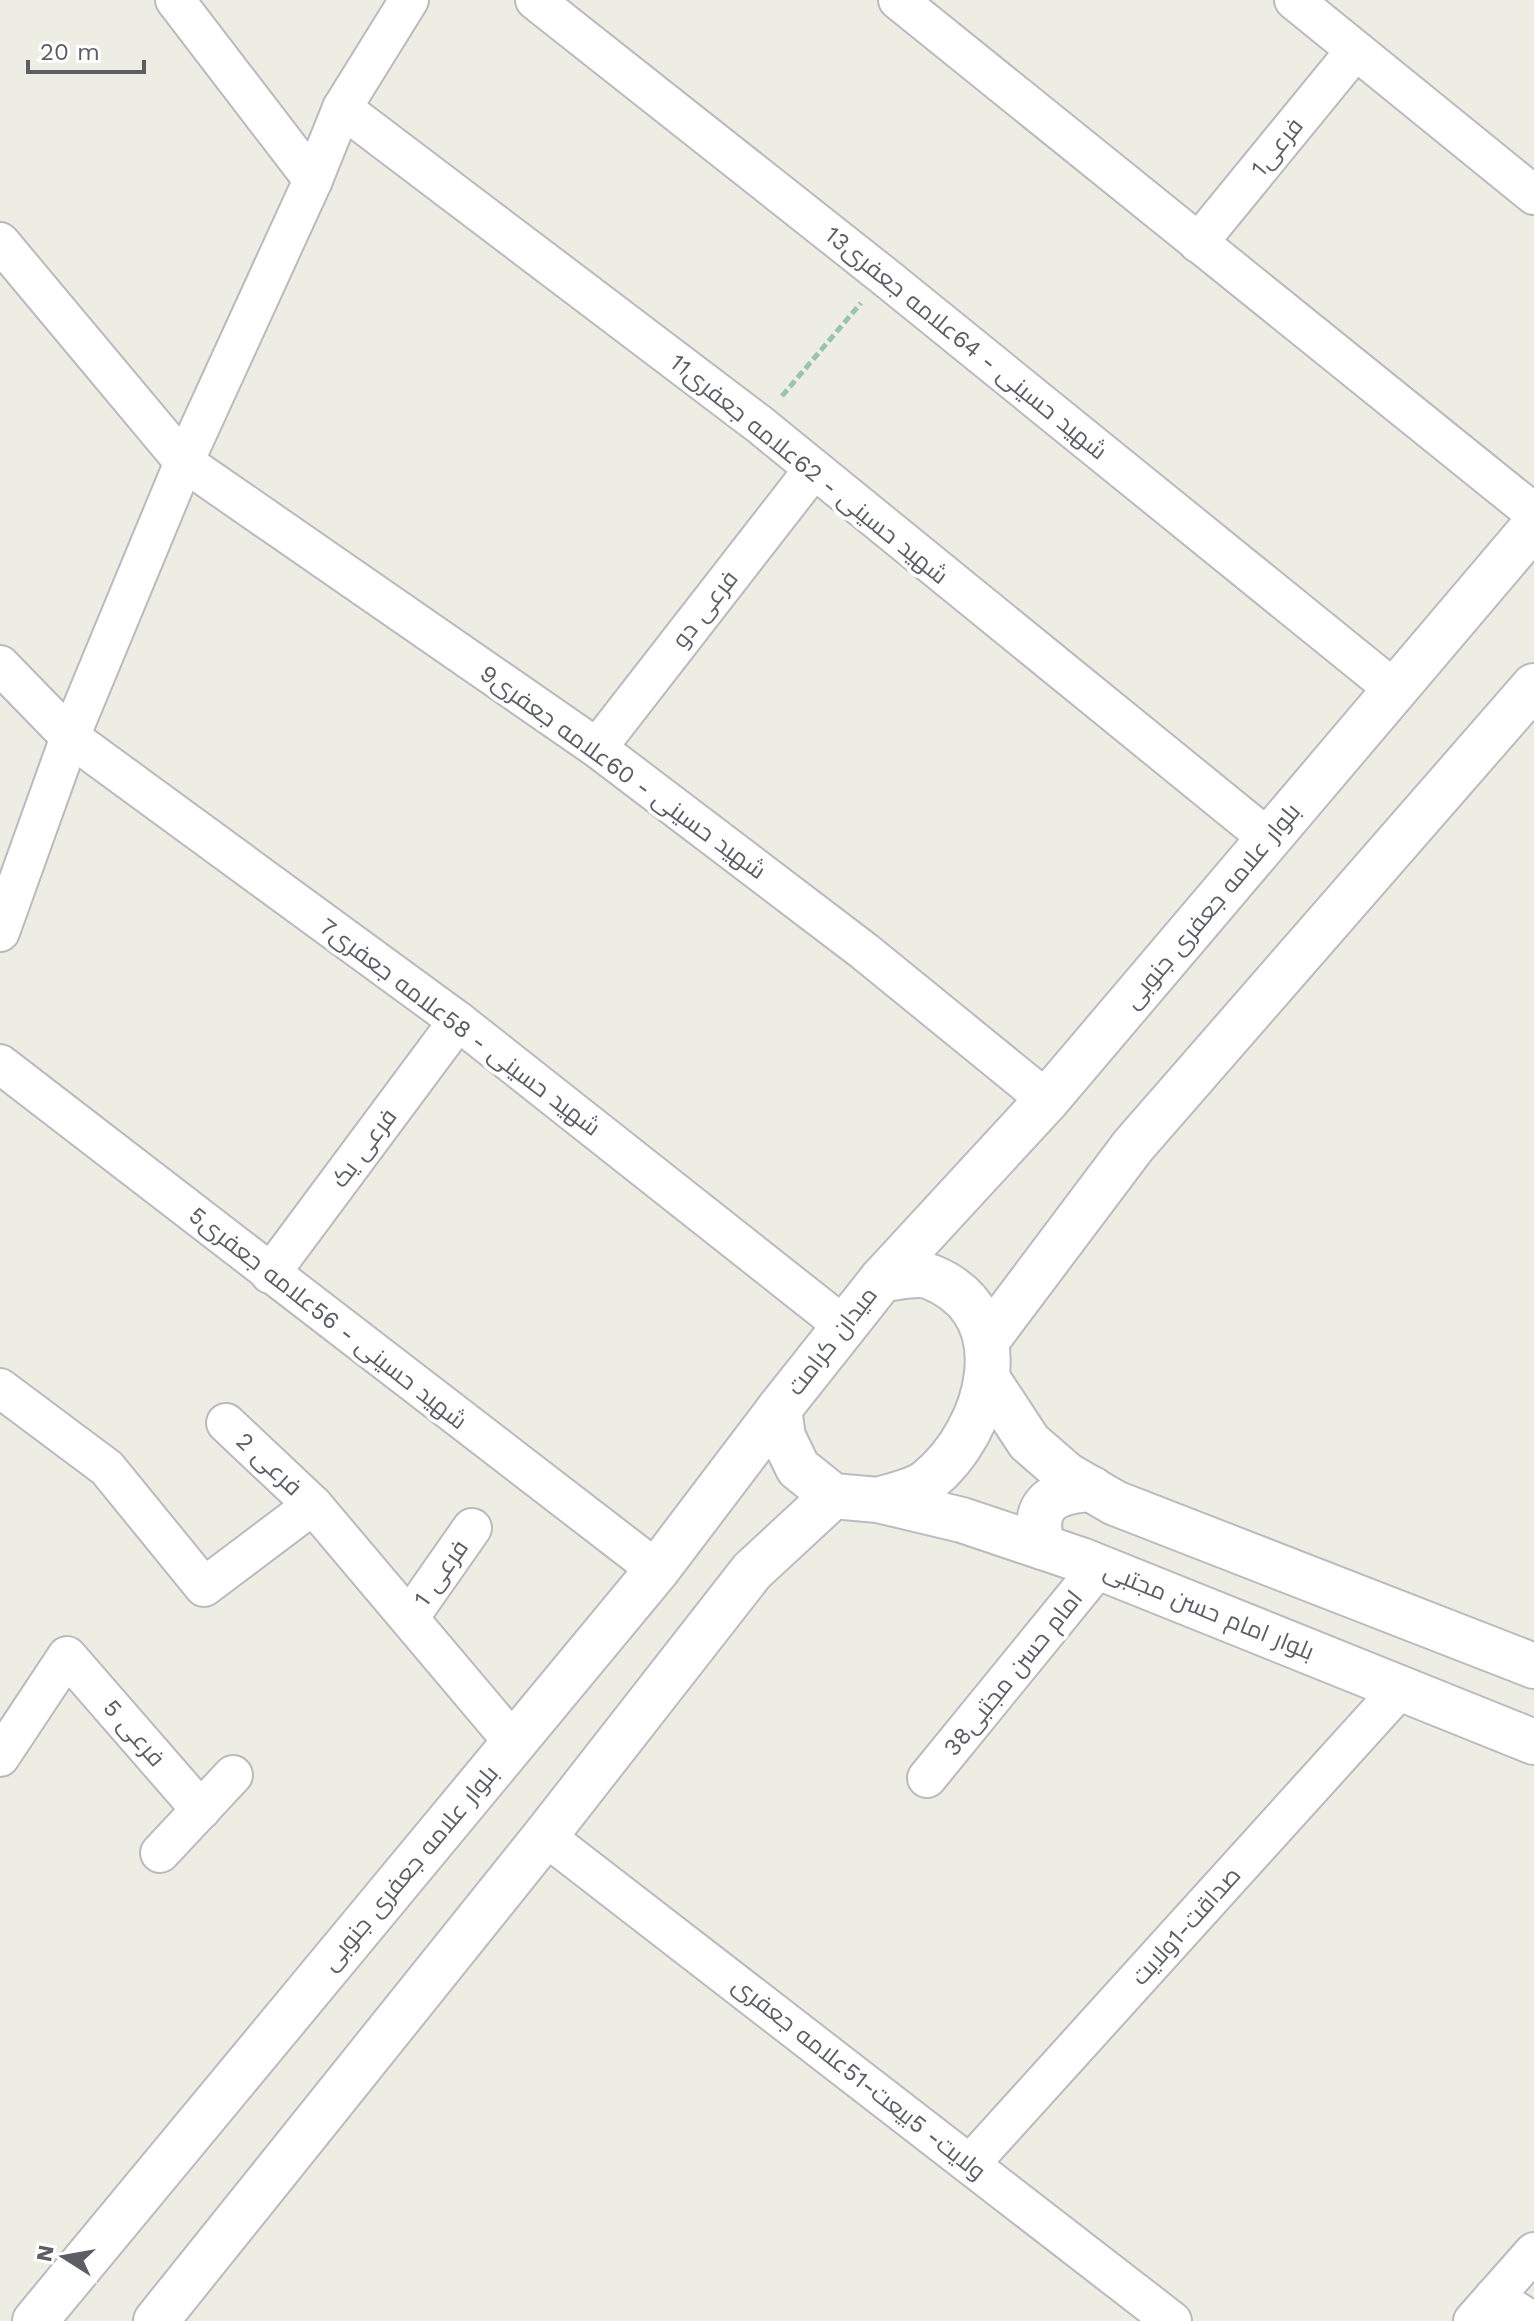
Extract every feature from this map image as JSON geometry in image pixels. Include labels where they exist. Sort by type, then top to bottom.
[{"type":"main road","name":"بلوار علامه جعفری جنوبی","points":[[882,1279],[1047,1100],[1534,526]]},
{"type":"main road","points":[[156,2321],[545,1836],[752,1571],[833,1496],[878,1500],[927,1483],[958,1453],[978,1414],[987,1359],[1133,1146],[1534,686]]},
{"type":"main road","name":"میدان کرامت","points":[[833,1496],[798,1468],[783,1437],[779,1409],[882,1279],[928,1276],[965,1298],[987,1359]]},
{"type":"main road","points":[[987,1359],[1029,1442],[1067,1475],[1115,1503],[1534,1666]]},
{"type":"main road","name":"بلوار علامه جعفری جنوبی","points":[[35,2321],[657,1570],[779,1409]]},
{"type":"main road","points":[[1043,1547],[1037,1528],[1053,1496],[1068,1490],[1092,1489]]},
{"type":"main road","name":"بلوار امام حسن مجتبی","points":[[878,1500],[962,1520],[1099,1567],[1534,1742]]},
{"type":"street","points":[[175,0],[313,180]]},
{"type":"street","points":[[0,932],[70,737],[184,462],[313,180],[342,108],[409,0]]},
{"type":"street","name":"13شهید حسینی - 64علامه جعفری","points":[[535,0],[884,276],[1395,690]]},
{"type":"street","points":[[898,0],[1534,513]]},
{"type":"street","points":[[1294,0],[1534,195]]},
{"type":"street","name":"فرعی1","points":[[1198,243],[1355,51]]},
{"type":"street","name":"11شهید حسینی - 62علامه جعفری","points":[[342,108],[759,424],[1269,839]]},
{"type":"street","name":"9شهید حسینی - 60علامه جعفری","points":[[0,242],[184,462],[597,748],[864,951],[1047,1100]]},
{"type":"street","name":"فرعی دو","points":[[597,748],[813,470]]},
{"type":"street","name":"7شهید حسینی - 58علامه جعفری","points":[[0,665],[70,737],[458,1021],[844,1326]]},
{"type":"street","name":"فرعی یک","points":[[270,1274],[458,1021]]},
{"type":"street","name":"5شهید حسینی - 56علامه جعفری","points":[[0,1064],[657,1570]]},
{"type":"street","points":[[0,1388],[107,1468],[204,1587],[313,1505]]},
{"type":"street","name":"فرعی 2","points":[[226,1423],[313,1505],[514,1743]]},
{"type":"street","name":"فرعی 1","points":[[409,1618],[472,1528]]},
{"type":"street","name":"38امام حسن مجتبی","points":[[927,1778],[1099,1567]]},
{"type":"street","name":"فرعی 5","points":[[0,1757],[67,1656],[201,1810]]},
{"type":"street","name":"صداقت-1ولایت","points":[[970,2164],[1401,1688]]},
{"type":"street","points":[[160,1853],[233,1775]]},
{"type":"street","name":"ولایت- 5بیعت-51علامه جعفری","points":[[545,1836],[1172,2321]]},
{"type":"street","points":[[1532,2321],[1484,2309],[1534,2252]]},
{"type":"path","points":[[759,424],[884,276]]}]
